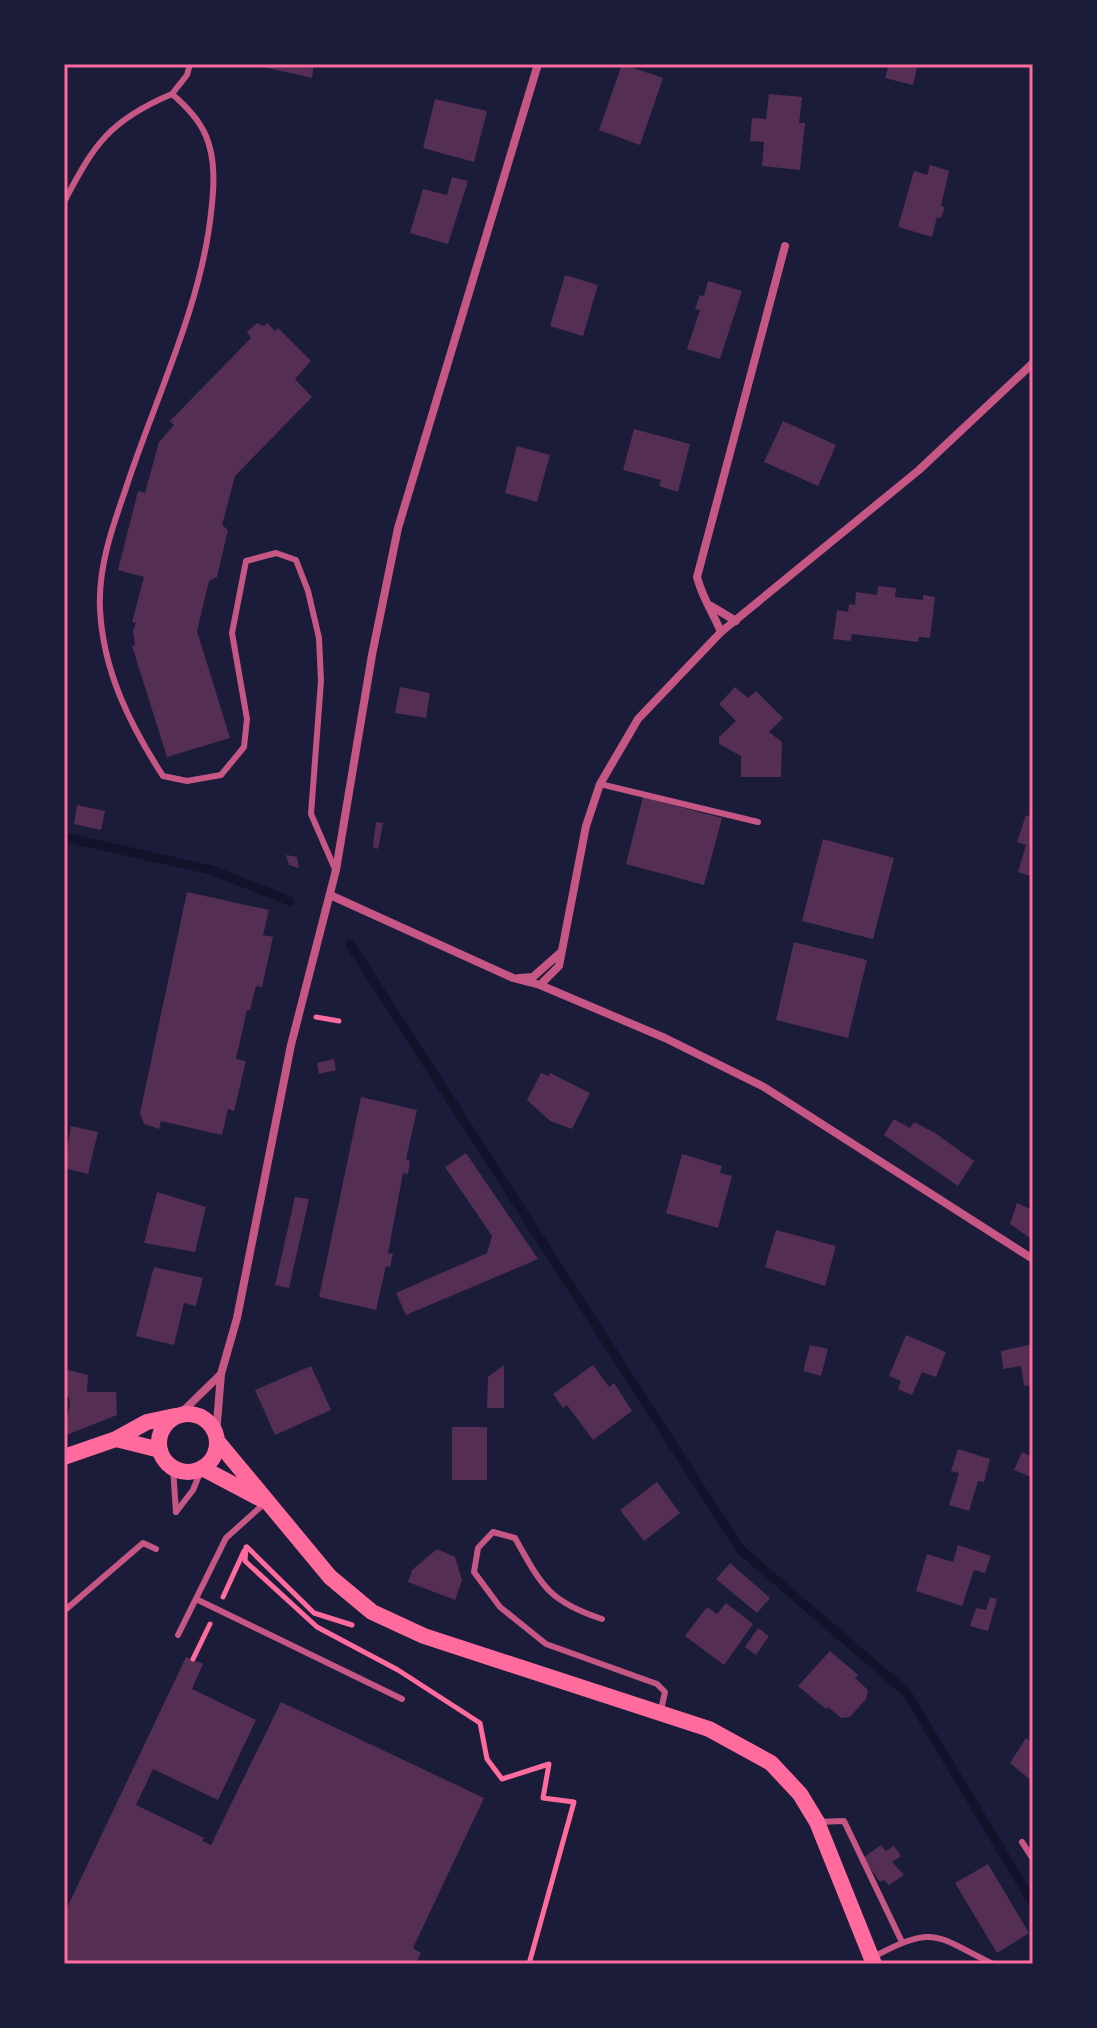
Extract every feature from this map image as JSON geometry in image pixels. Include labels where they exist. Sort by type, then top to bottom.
[{"type":"main road","points":[[160,1450],[162,1430],[178,1416]]},
{"type":"main road","points":[[64,1457],[116,1439],[147,1422],[178,1416],[206,1420],[266,1502],[330,1577],[372,1612],[424,1636],[709,1729],[771,1763],[800,1794],[817,1822],[873,1961]]},
{"type":"main road","points":[[116,1439],[160,1450],[173,1468],[193,1472],[214,1457],[217,1439]]},
{"type":"main road","points":[[202,1468],[266,1502]]},
{"type":"street","points":[[217,1439],[221,1374],[237,1318],[291,1045],[336,870],[374,643],[398,528],[538,64]]},
{"type":"street","points":[[721,632],[710,606],[702,596],[697,577],[785,246]]},
{"type":"street","points":[[540,985],[559,966],[586,826],[600,784],[638,719],[721,632],[919,470],[1033,363]]},
{"type":"street","points":[[710,606],[736,621]]},
{"type":"street","points":[[330,895],[513,978],[540,985],[665,1038],[764,1087],[1033,1259]]},
{"type":"street","points":[[513,978],[533,977],[546,969],[564,946]]},
{"type":"street","points":[[178,1416],[221,1374]]},
{"type":"lane","points":[[64,202],[86,158],[111,130],[133,110],[172,94],[187,75],[190,64]]},
{"type":"lane","points":[[172,94],[189,108],[206,136],[215,178],[209,233],[196,289],[106,547],[100,607],[110,675],[137,736],[163,776],[187,781],[221,775],[244,747],[247,719],[232,633],[246,561],[276,553],[296,560],[308,591],[319,638],[321,681],[311,814],[336,870]]},
{"type":"lane","points":[[600,784],[758,822]]},
{"type":"lane","points":[[173,1468],[176,1512],[193,1490],[202,1468]]},
{"type":"lane","points":[[178,1635],[226,1538],[266,1502]]},
{"type":"lane","points":[[602,1619],[566,1607],[537,1578],[515,1538],[493,1532],[478,1548],[474,1572],[500,1607],[546,1644],[657,1684],[665,1692],[660,1714]]},
{"type":"lane","points":[[64,1611],[143,1543],[156,1549]]},
{"type":"lane","points":[[196,1599],[402,1699]]},
{"type":"lane","points":[[817,1822],[844,1821],[902,1942]]},
{"type":"lane","points":[[1022,1842],[1033,1859]]},
{"type":"lane","points":[[873,1961],[902,1942],[922,1935],[951,1941],[993,1964]]},
{"type":"path","points":[[319,1018],[339,1021]]},
{"type":"path","points":[[246,1547],[314,1613],[342,1624],[362,1627],[372,1612]]},
{"type":"path","points":[[193,1659],[246,1547]]},
{"type":"path","points":[[246,1547],[245,1561],[317,1627],[398,1670],[480,1723],[487,1759],[502,1779],[549,1764],[543,1798],[574,1802],[529,1964]]},
{"type":"building","points":[[249,64],[314,64],[312,78]]},
{"type":"building","points":[[622,64],[663,78],[640,145],[599,130]]},
{"type":"building","points":[[889,64],[918,64],[913,85],[885,78]]},
{"type":"building","points":[[769,94],[802,97],[799,123],[805,123],[800,170],[762,166],[764,142],[750,141],[752,118],[766,119]]},
{"type":"building","points":[[435,99],[487,111],[474,162],[423,148]]},
{"type":"building","points":[[930,165],[949,171],[941,206],[945,207],[941,218],[937,217],[932,237],[898,227],[914,171],[927,175]]},
{"type":"building","points":[[452,177],[468,181],[448,244],[410,233],[423,189],[447,195]]},
{"type":"building","points":[[565,275],[598,285],[583,336],[550,326]]},
{"type":"building","points":[[708,281],[742,291],[720,359],[687,349],[700,310],[695,309],[700,295],[704,296]]},
{"type":"building","points":[[257,323],[264,326],[267,323],[275,331],[278,328],[311,361],[295,379],[312,397],[235,476],[222,525],[228,530],[217,577],[209,581],[197,631],[230,738],[167,757],[132,646],[135,645],[133,631],[136,623],[132,622],[144,577],[118,570],[138,491],[145,493],[159,442],[174,425],[170,421],[251,338],[247,332]]},
{"type":"building","points":[[783,421],[836,445],[818,486],[764,462]]},
{"type":"building","points":[[634,429],[690,444],[678,492],[659,486],[661,480],[623,470]]},
{"type":"building","points":[[517,446],[550,455],[537,502],[505,493]]},
{"type":"building","points":[[878,586],[896,588],[895,597],[923,600],[923,595],[935,597],[930,638],[919,637],[918,642],[852,634],[851,641],[833,639],[837,610],[848,612],[849,604],[855,605],[856,592],[877,595]]},
{"type":"building","points":[[400,687],[430,693],[426,718],[395,713]]},
{"type":"building","points":[[735,687],[748,698],[756,691],[783,718],[769,732],[782,742],[781,777],[741,777],[741,756],[719,744],[719,737],[736,721],[719,704]]},
{"type":"building","points":[[643,797],[722,818],[704,885],[626,864]]},
{"type":"building","points":[[77,805],[105,811],[101,830],[74,824]]},
{"type":"building","points":[[1026,815],[1033,818],[1033,877],[1018,872],[1026,845],[1017,842]]},
{"type":"building","points":[[376,822],[383,823],[378,849],[373,847]]},
{"type":"building","points":[[823,839],[894,858],[873,939],[802,921]]},
{"type":"building","points":[[286,855],[297,857],[299,868],[289,865]]},
{"type":"building","points":[[187,892],[269,910],[263,935],[273,937],[262,987],[256,986],[250,1010],[247,1010],[236,1059],[246,1061],[234,1111],[228,1109],[222,1135],[161,1121],[159,1129],[144,1124],[140,1113]]},
{"type":"building","points":[[794,942],[867,960],[848,1038],[776,1020]]},
{"type":"building","points":[[334,1059],[336,1070],[319,1074],[317,1063]]},
{"type":"building","points":[[541,1073],[548,1076],[550,1073],[590,1093],[572,1129],[550,1121],[527,1100]]},
{"type":"building","points":[[361,1097],[417,1110],[406,1159],[410,1161],[408,1174],[403,1173],[388,1253],[393,1254],[390,1267],[386,1266],[376,1310],[319,1297]]},
{"type":"building","points":[[894,1119],[910,1128],[914,1122],[935,1133],[974,1161],[958,1186],[884,1135]]},
{"type":"building","points":[[71,1126],[98,1132],[88,1174],[64,1168]]},
{"type":"building","points":[[466,1153],[538,1259],[406,1315],[396,1293],[487,1253],[492,1236],[445,1167]]},
{"type":"building","points":[[682,1154],[722,1166],[720,1173],[732,1176],[718,1228],[666,1213]]},
{"type":"building","points":[[157,1192],[206,1207],[195,1252],[144,1243]]},
{"type":"building","points":[[295,1197],[309,1199],[289,1288],[275,1285]]},
{"type":"building","points":[[1017,1203],[1033,1210],[1033,1240],[1010,1224]]},
{"type":"building","points":[[776,1230],[836,1246],[825,1286],[765,1267]]},
{"type":"building","points":[[154,1267],[203,1278],[196,1306],[184,1303],[174,1345],[136,1336]]},
{"type":"building","points":[[906,1335],[946,1352],[936,1377],[922,1372],[912,1395],[898,1389],[901,1381],[889,1376]]},
{"type":"building","points":[[1033,1344],[1033,1385],[1024,1386],[1021,1366],[1003,1369],[1001,1351]]},
{"type":"building","points":[[810,1345],[828,1349],[821,1376],[803,1371]]},
{"type":"building","points":[[504,1365],[504,1408],[487,1408],[488,1377]]},
{"type":"building","points":[[593,1365],[609,1387],[614,1383],[632,1411],[593,1440],[567,1405],[563,1408],[553,1394]]},
{"type":"building","points":[[311,1366],[331,1410],[275,1435],[255,1390]]},
{"type":"building","points":[[64,1369],[88,1375],[87,1392],[116,1392],[117,1415],[64,1436],[70,1404],[69,1397],[64,1396]]},
{"type":"building","points":[[452,1427],[487,1427],[487,1480],[452,1480]]},
{"type":"building","points":[[958,1449],[990,1459],[984,1482],[978,1481],[969,1511],[949,1505],[959,1473],[951,1471]]},
{"type":"building","points":[[1022,1452],[1033,1457],[1031,1477],[1014,1470]]},
{"type":"building","points":[[657,1482],[680,1513],[644,1541],[620,1510]]},
{"type":"building","points":[[958,1545],[991,1556],[985,1573],[974,1570],[962,1606],[916,1591],[927,1554],[953,1562]]},
{"type":"building","points":[[437,1549],[455,1557],[462,1580],[455,1600],[408,1582],[412,1570]]},
{"type":"building","points":[[730,1563],[770,1598],[757,1613],[716,1579]]},
{"type":"building","points":[[990,1597],[997,1599],[988,1631],[970,1626],[976,1608],[986,1610]]},
{"type":"building","points":[[726,1603],[753,1624],[724,1665],[685,1636],[707,1607],[717,1614]]},
{"type":"building","points":[[758,1628],[769,1636],[756,1655],[745,1647]]},
{"type":"building","points":[[830,1651],[858,1675],[855,1678],[868,1690],[866,1699],[850,1717],[841,1718],[798,1686]]},
{"type":"building","points":[[186,1657],[203,1664],[192,1689],[256,1720],[218,1800],[153,1769],[136,1805],[204,1838],[202,1841],[211,1845],[281,1702],[484,1798],[413,1948],[421,1953],[416,1964],[64,1964],[64,1914]]},
{"type":"building","points":[[1026,1738],[1031,1742],[1033,1740],[1033,1782],[1010,1763]]},
{"type":"building","points":[[881,1845],[886,1851],[894,1846],[901,1856],[892,1862],[904,1875],[889,1885],[884,1880],[880,1882],[863,1858]]},
{"type":"building","points":[[988,1864],[1029,1933],[997,1953],[955,1883]]},
{"type":"waterway","points":[[64,837],[211,870],[290,901]]},
{"type":"waterway","points":[[350,944],[740,1549],[907,1693],[1033,1903]]}]
